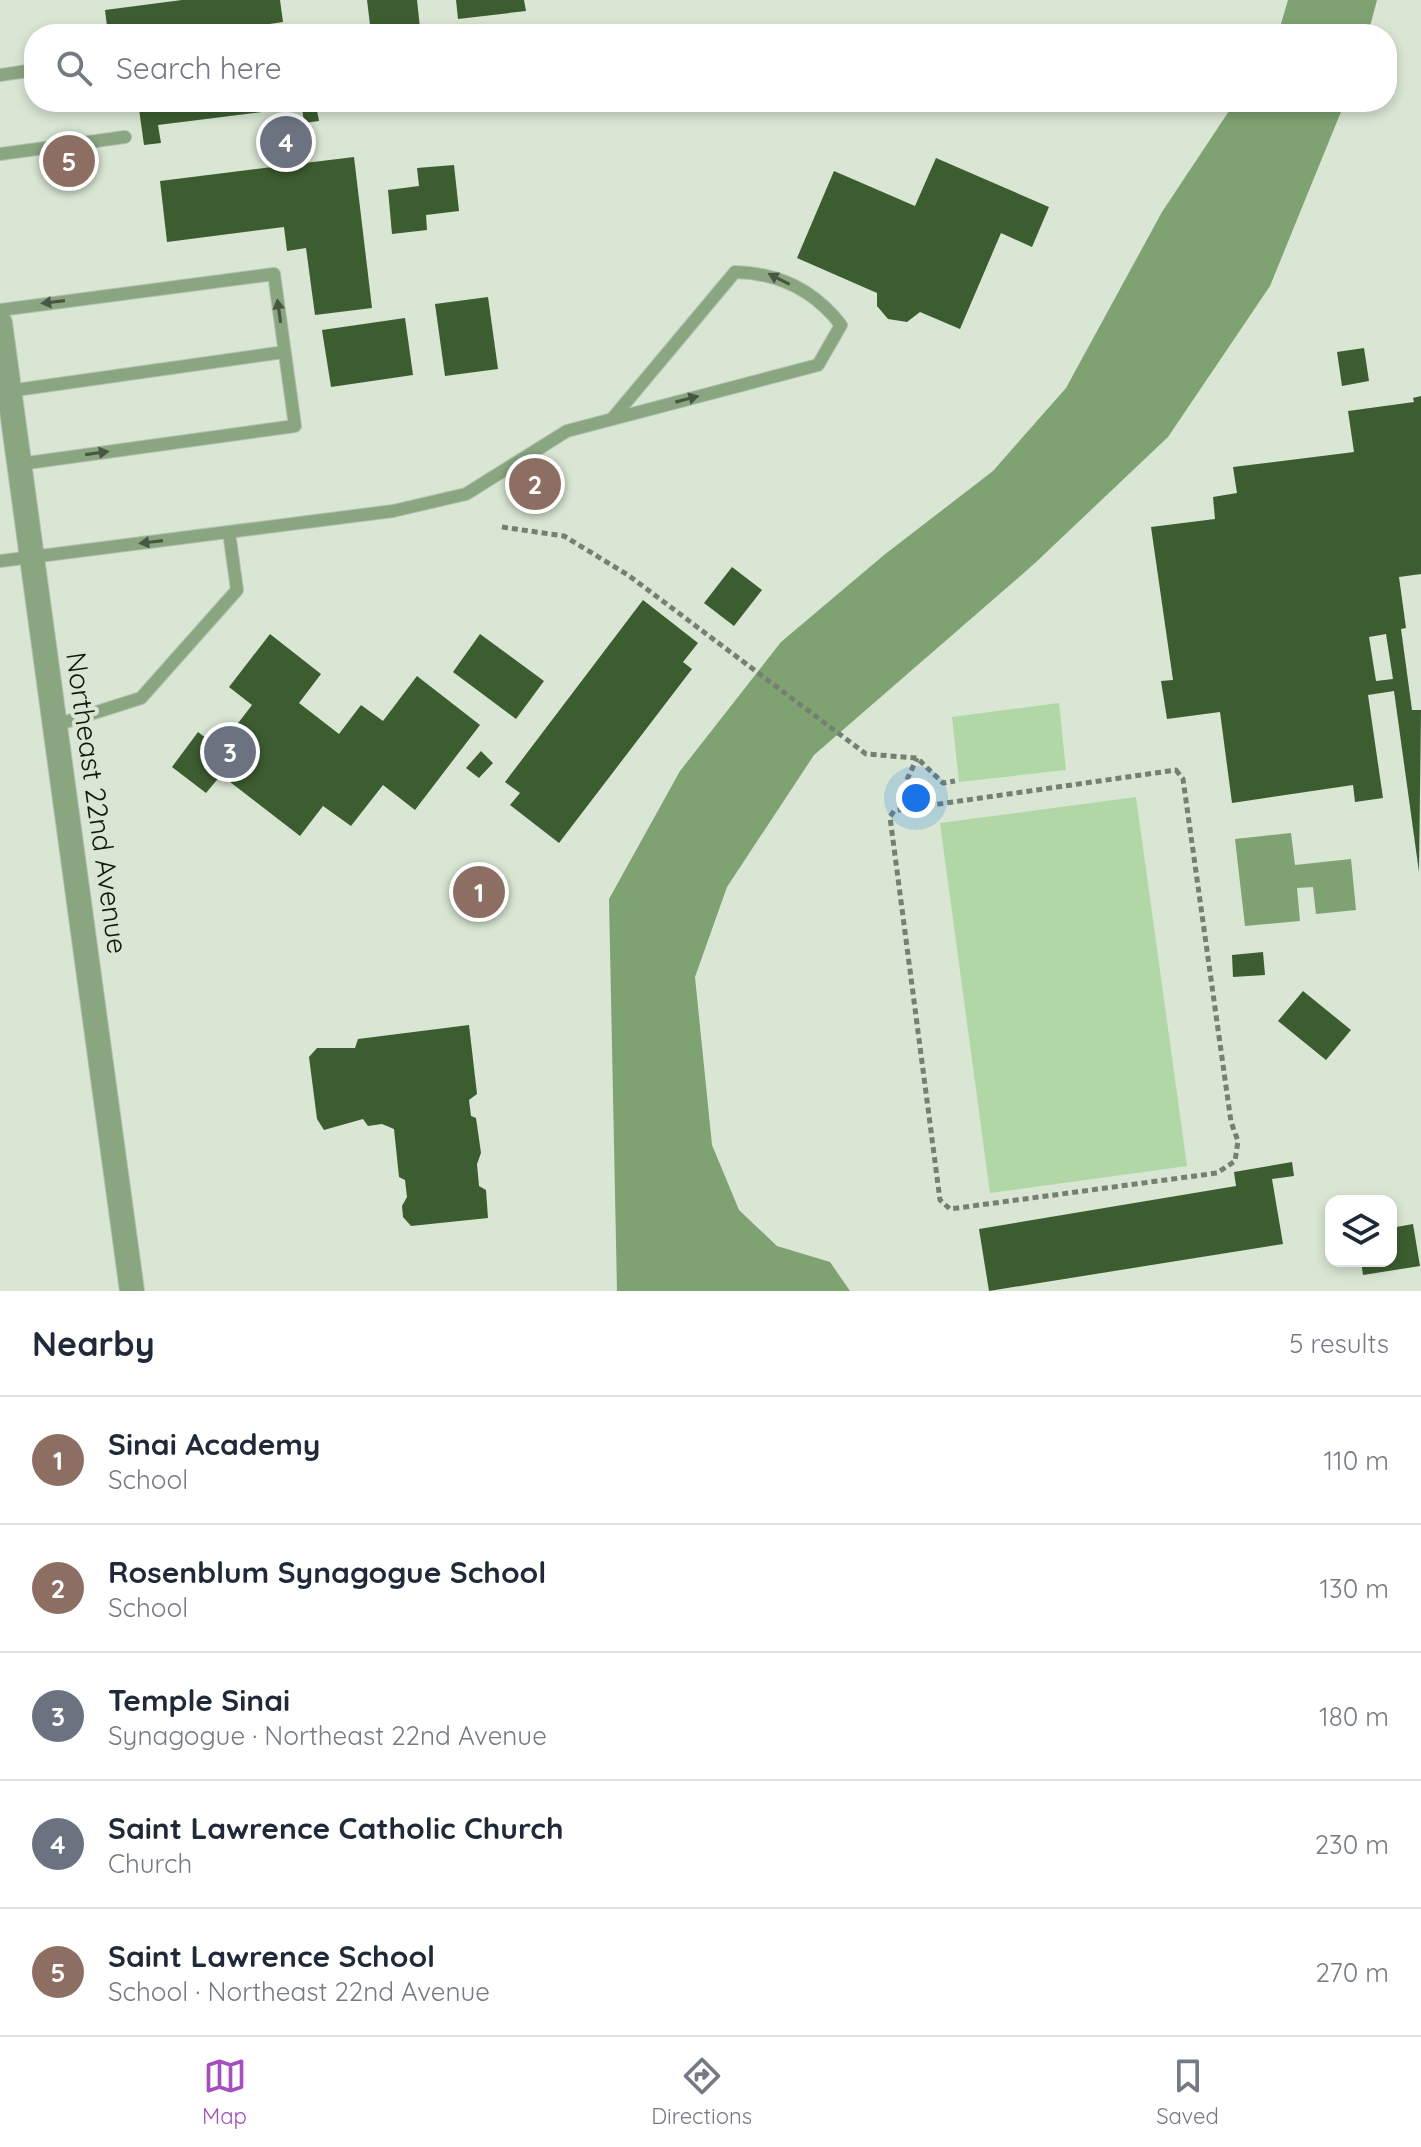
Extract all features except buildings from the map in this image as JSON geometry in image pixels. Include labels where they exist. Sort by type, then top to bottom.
[{"type":"street","name":"Northeast 22nd Avenue","points":[[0,323],[132,1291]]},
{"type":"lane","points":[[0,75],[24,71]]},
{"type":"lane","points":[[0,154],[125,137]]},
{"type":"lane","points":[[0,561],[393,511],[466,494],[567,431],[818,365],[841,325],[824,303],[767,273],[735,272],[612,419]]},
{"type":"lane","points":[[0,310],[274,274],[295,426],[20,464]]},
{"type":"lane","points":[[9,391],[284,352]]},
{"type":"lane","points":[[56,725],[141,698],[203,631],[237,590],[229,532]]},
{"type":"path","points":[[502,527],[564,536],[628,575],[866,754],[917,758],[943,783],[955,781]]},
{"type":"path","points":[[904,809],[904,786],[917,758]]},
{"type":"path","points":[[1176,770],[1183,779],[1231,1122],[1238,1141],[1235,1161],[1217,1173],[950,1209],[944,1207],[940,1200],[889,823],[894,811],[904,809],[1176,770]]},
{"type":"shaded area","points":[[1288,0],[1377,0],[1371,24],[1281,24]]},
{"type":"shaded area","points":[[1228,112],[1341,112],[1270,286],[1168,437],[1034,564],[814,755],[727,887],[695,977],[712,1145],[739,1210],[777,1246],[830,1262],[850,1291],[617,1291],[609,899],[680,771],[781,642],[884,555],[993,471],[1066,388],[1162,212]]},
{"type":"shaded area","points":[[1059,703],[1066,770],[959,782],[952,717]]},
{"type":"shaded area","points":[[1136,797],[1187,1166],[990,1193],[940,823]]},
{"type":"shaded area","points":[[1291,833],[1295,865],[1351,859],[1356,910],[1316,914],[1313,887],[1297,888],[1300,921],[1245,926],[1235,839]]},
{"type":"place","name":"Saint Lawrence Catholic Church","points":[[286,142]]},
{"type":"place","name":"Saint Lawrence School","points":[[69,161]]},
{"type":"place","name":"Rosenblum Synagogue School","points":[[535,484]]},
{"type":"place","name":"Temple Sinai","points":[[230,752]]},
{"type":"place","name":"Sinai Academy","points":[[479,892]]}]
